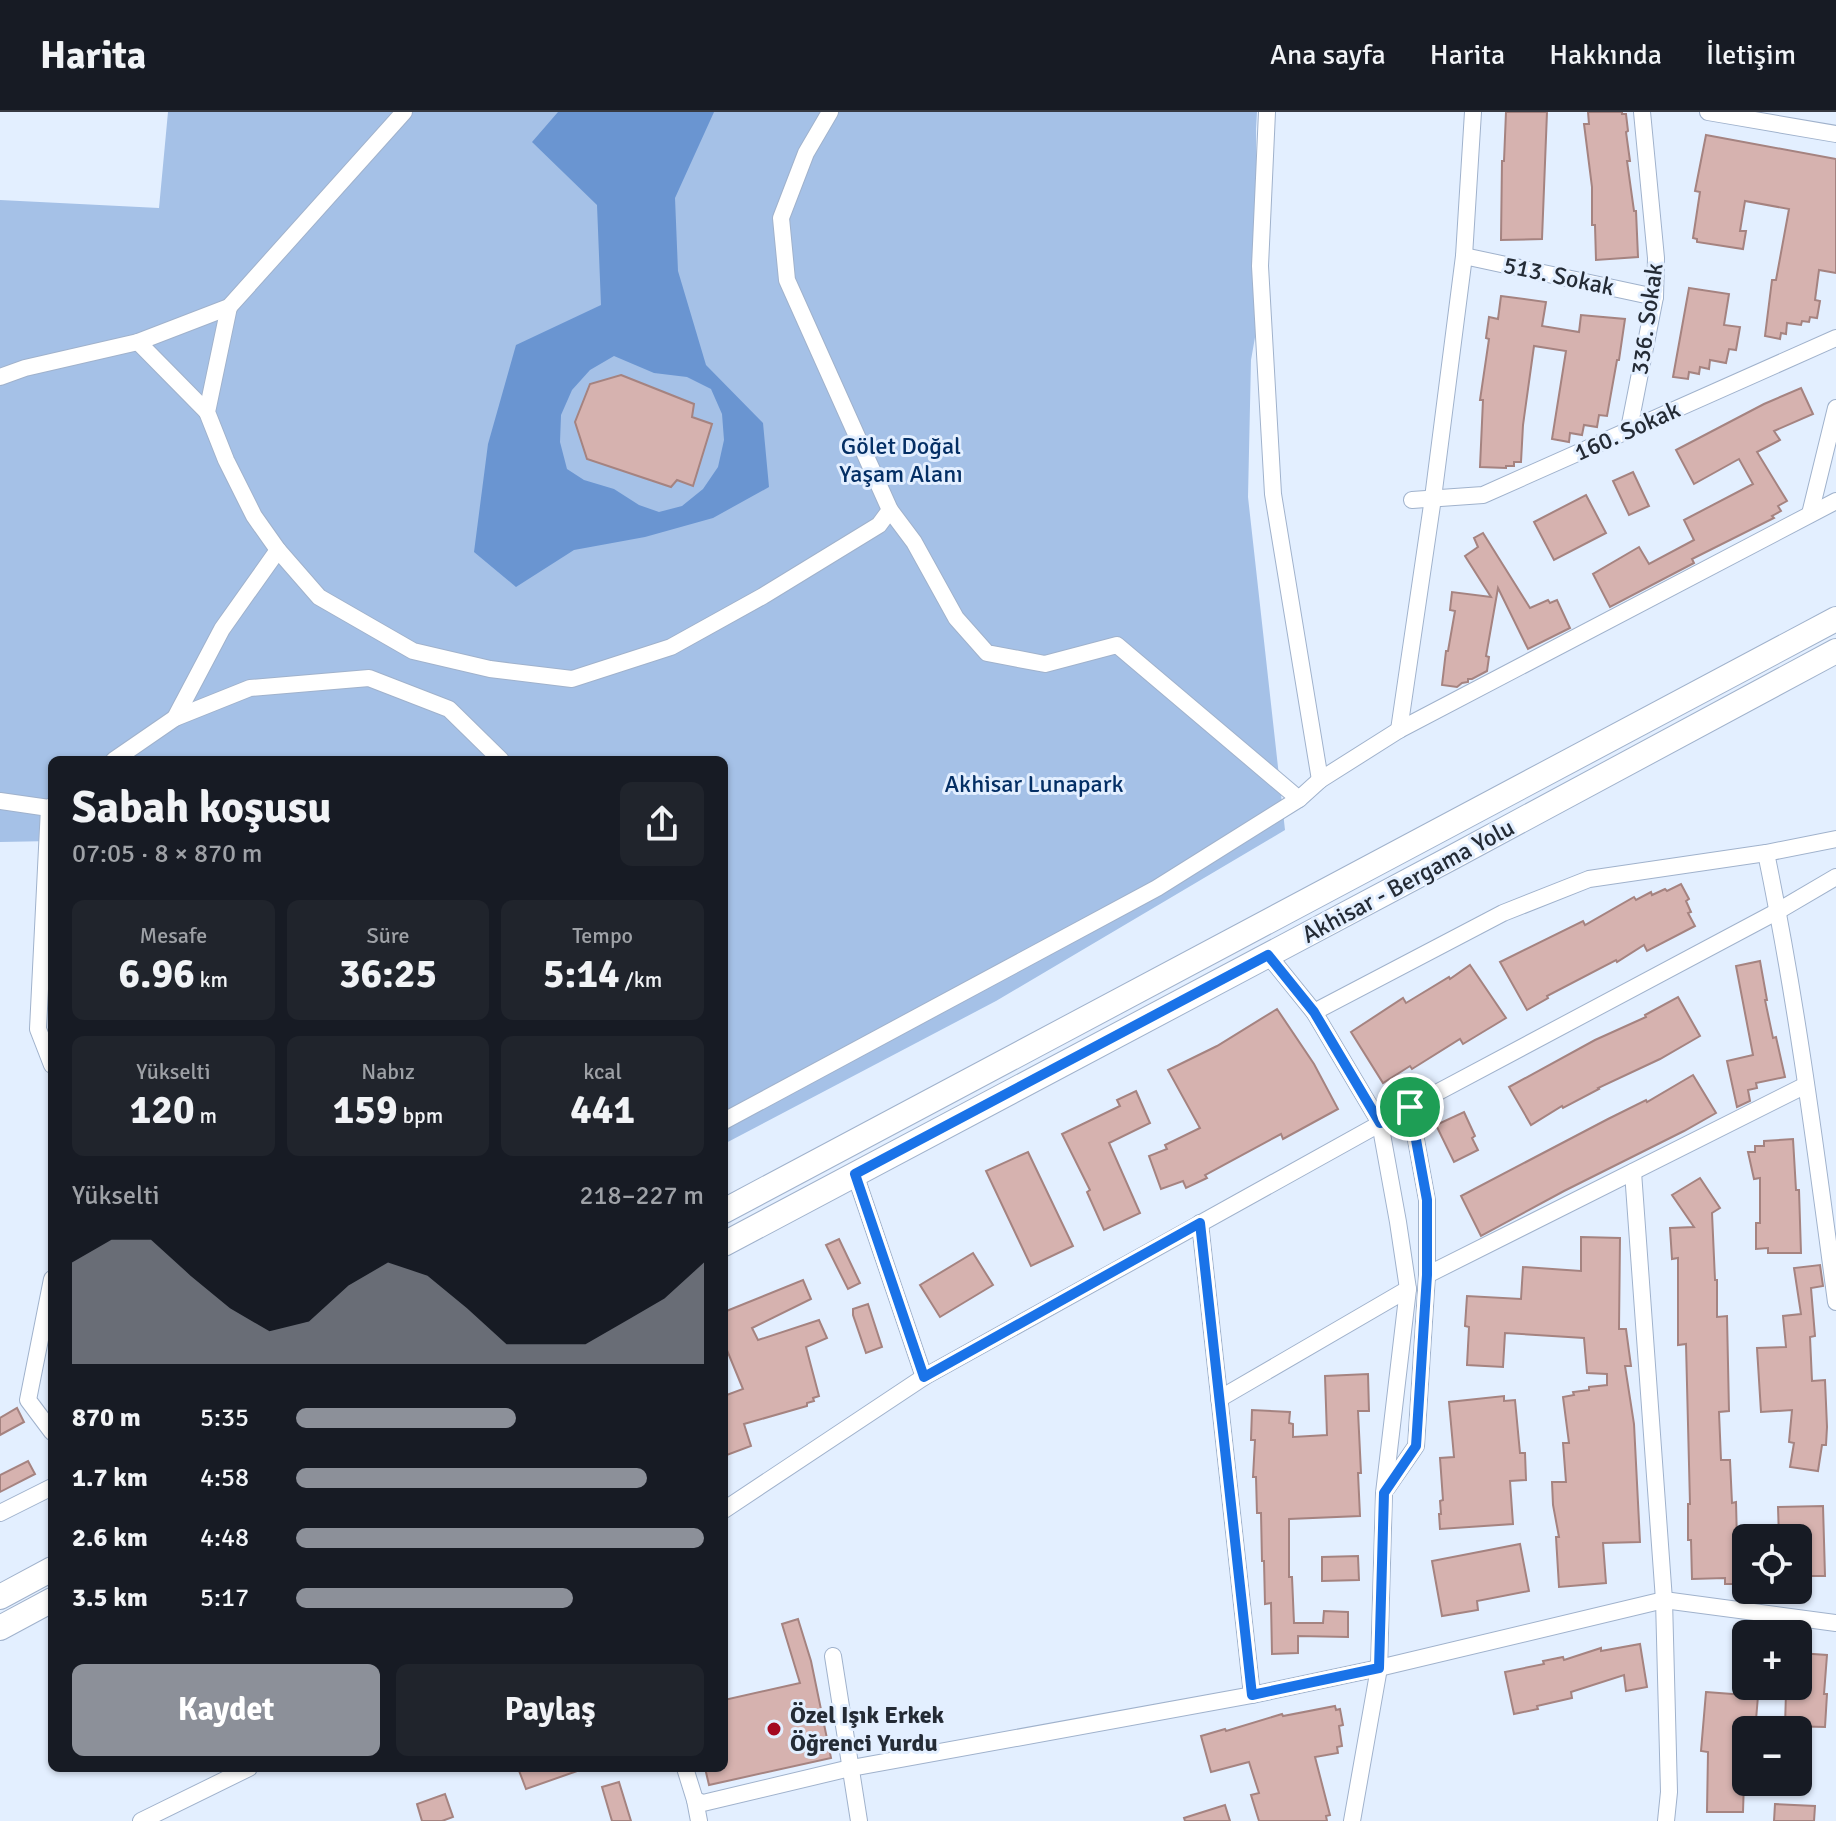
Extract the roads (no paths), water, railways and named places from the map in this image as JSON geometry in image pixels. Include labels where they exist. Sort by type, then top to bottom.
[{"type":"main road","name":"Akhisar - Bergama Yolu","points":[[728,1209],[1836,619]]},
{"type":"main road","name":"Akhisar - Bergama Yolu","points":[[728,1242],[1836,651]]},
{"type":"main road","points":[[0,1597],[48,1571]]},
{"type":"main road","points":[[0,1628],[48,1602]]},
{"type":"street","points":[[0,377],[25,368],[138,342],[229,307],[404,112]]},
{"type":"street","points":[[830,112],[806,153],[781,218],[787,280],[890,510],[914,542],[956,618],[987,653],[1045,664],[1117,645],[1299,799]]},
{"type":"street","points":[[1267,112],[1260,266],[1273,494],[1320,780]]},
{"type":"street","points":[[1399,730],[1464,256],[1473,112]]},
{"type":"street","name":"336. Sokak","points":[[1629,429],[1655,297],[1656,258],[1642,112]]},
{"type":"street","points":[[1708,112],[1836,134]]},
{"type":"street","name":"513. Sokak","points":[[1464,256],[1655,297]]},
{"type":"street","points":[[207,412],[229,307]]},
{"type":"street","name":"160. Sokak","points":[[1412,500],[1483,495],[1836,338]]},
{"type":"street","points":[[138,342],[207,412],[226,460],[254,516],[278,550],[319,597],[413,651],[490,669],[572,679],[671,647],[763,596],[879,525],[890,510]]},
{"type":"street","points":[[1810,514],[1836,408]]},
{"type":"street","points":[[728,1119],[1157,888],[1299,799],[1320,780],[1399,730],[1836,501]]},
{"type":"street","points":[[175,718],[222,629],[278,550]]},
{"type":"street","points":[[120,756],[175,718],[250,688],[369,678],[449,709],[497,756]]},
{"type":"street","points":[[0,801],[48,807]]},
{"type":"street","points":[[1314,1012],[1503,913],[1589,879],[1766,853],[1836,839]]},
{"type":"street","points":[[48,844],[38,1029],[48,1055]]},
{"type":"street","points":[[1766,853],[1806,1085],[1830,1202],[1836,1302]]},
{"type":"street","points":[[728,1507],[924,1377],[1380,1123],[1836,877]]},
{"type":"street","points":[[1268,955],[1314,1012],[1380,1123],[1408,1289],[1384,1493],[1379,1668],[1352,1821]]},
{"type":"street","points":[[1427,1275],[1806,1085]]},
{"type":"street","points":[[1384,1493],[1416,1446],[1427,1275],[1427,1200],[1410,1107]]},
{"type":"street","points":[[1633,1172],[1664,1600],[1669,1792],[1666,1821]]},
{"type":"street","points":[[855,1174],[924,1377]]},
{"type":"street","points":[[1200,1223],[1252,1695]]},
{"type":"street","points":[[1219,1399],[1408,1289]]},
{"type":"street","points":[[48,1299],[28,1400],[48,1427]]},
{"type":"street","points":[[0,1513],[48,1489]]},
{"type":"street","points":[[695,1800],[703,1803],[850,1769],[1252,1695],[1664,1600],[1836,1623]]},
{"type":"street","points":[[833,1656],[859,1821]]},
{"type":"street","points":[[141,1821],[241,1772]]},
{"type":"street","points":[[686,1772],[699,1821]]},
{"type":"place","name":"Özel Işık Erkek Öğrenci Yurdu","points":[[774,1729]]},
{"type":"park label","name":"Gölet Doğal Yaşam Alanı","points":[[901,460]]},
{"type":"park label","name":"Akhisar Lunapark","points":[[1034,784]]}]
